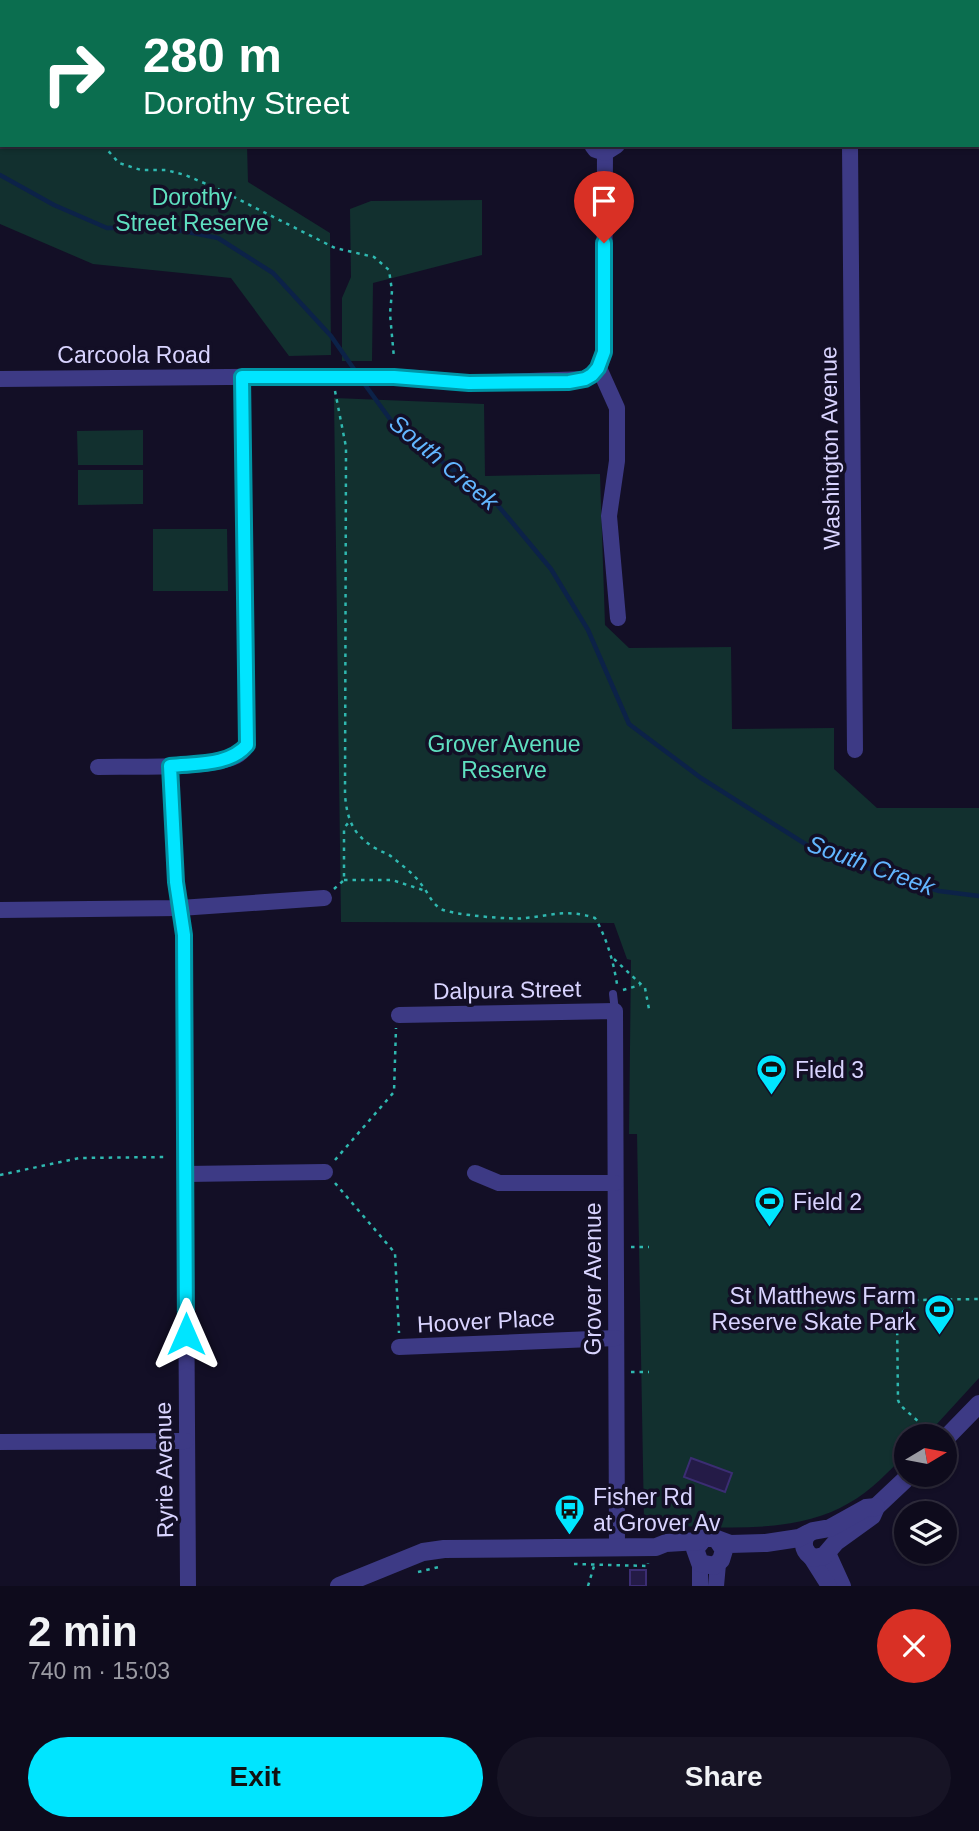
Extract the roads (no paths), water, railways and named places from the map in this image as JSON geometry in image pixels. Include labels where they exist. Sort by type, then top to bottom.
[{"type":"street","points":[[605,147],[604,352],[598,368],[617,408],[617,461],[609,516],[618,618]]},
{"type":"street","name":"Washington Avenue","points":[[850,147],[855,750]]},
{"type":"street","name":"Carcoola Road","points":[[0,379],[242,377],[335,382],[386,377],[469,383],[569,382],[585,379],[598,368]]},
{"type":"street","points":[[98,767],[170,766],[226,760],[239,755],[247,745],[242,377]]},
{"type":"street","name":"Ryrie Avenue","points":[[170,766],[176,882],[184,935],[188,1586]]},
{"type":"street","points":[[0,910],[180,908],[324,898]]},
{"type":"street","name":"Dalpura Street","points":[[399,1015],[615,1011]]},
{"type":"street","name":"Grover Avenue","points":[[615,1011],[617,1547]]},
{"type":"street","points":[[186,1174],[325,1172]]},
{"type":"street","points":[[475,1173],[499,1183],[615,1183]]},
{"type":"street","name":"Hoover Place","points":[[399,1348],[616,1338]]},
{"type":"street","points":[[953,1424],[979,1404]]},
{"type":"street","points":[[0,1442],[186,1441]]},
{"type":"street","points":[[339,1586],[423,1552],[444,1549],[656,1547],[666,1552],[698,1554],[709,1567],[752,1552],[817,1546],[830,1528],[866,1508],[876,1507],[896,1488]]},
{"type":"street","points":[[700,1586],[698,1554],[709,1537],[730,1544],[817,1546]]},
{"type":"street","points":[[716,1586],[724,1550],[719,1541]]},
{"type":"street","points":[[817,1546],[829,1586]]},
{"type":"street","points":[[817,1546],[843,1586]]},
{"type":"lane","points":[[613,994],[615,1011]]},
{"type":"waterway","name":"South Creek","points":[[0,175],[54,205],[107,228],[163,227],[218,238],[273,273],[331,336],[356,372]]},
{"type":"waterway","name":"South Creek","points":[[363,382],[395,426],[495,502],[551,569],[588,630],[629,724],[701,778],[818,852],[939,891],[979,896]]},
{"type":"place","name":"Field 3","points":[[772,1097]]},
{"type":"place","name":"Field 2","points":[[770,1229]]},
{"type":"place","name":"St Matthews Farm Reserve Skate Park","points":[[939,1336]]},
{"type":"place","name":"Fisher Rd at Grover Av","points":[[570,1537]]},
{"type":"park label","name":"Dorothy Street Reserve","points":[[192,210]]},
{"type":"park label","name":"Grover Avenue Reserve","points":[[504,757]]}]
